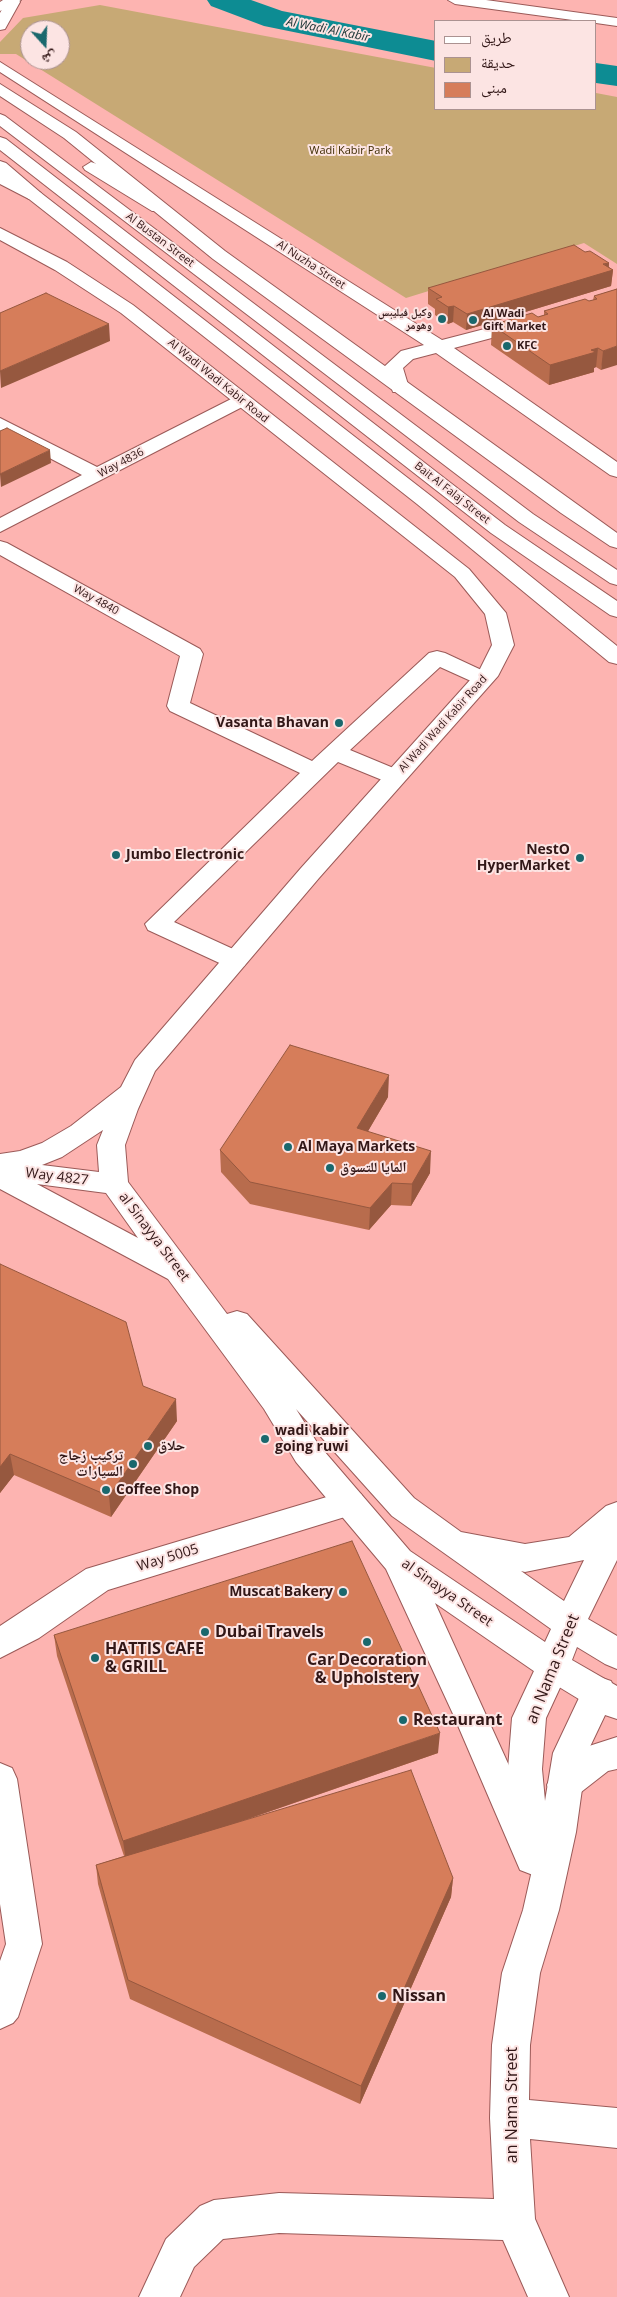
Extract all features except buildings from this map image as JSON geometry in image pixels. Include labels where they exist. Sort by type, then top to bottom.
[{"type":"street","points":[[455,0],[617,22]]},
{"type":"street","points":[[0,26],[9,3]]},
{"type":"street","name":"Al Nuzha Street","points":[[0,66],[440,347],[617,470]]},
{"type":"street","points":[[0,89],[70,135],[158,208],[400,388],[568,510],[617,542]]},
{"type":"street","points":[[0,104],[99,173],[158,208]]},
{"type":"street","name":"Al Bustan Street","points":[[0,119],[320,361]]},
{"type":"street","name":"Al Bustan Street","points":[[0,142],[291,369]]},
{"type":"street","points":[[0,166],[35,196],[424,500],[568,618],[612,651]]},
{"type":"street","points":[[0,177],[35,196]]},
{"type":"street","name":"Al Wadi Wadi Kabir Road","points":[[0,233],[61,266],[128,309],[462,573],[495,613],[503,645],[482,679],[235,960],[144,1067],[124,1109],[111,1145],[114,1184]]},
{"type":"street","points":[[400,388],[393,367],[407,355],[542,319]]},
{"type":"street","name":"Bait Al Falaj Street","points":[[320,361],[526,518],[617,579]]},
{"type":"street","name":"Bait Al Falaj Street","points":[[291,369],[498,529],[617,611]]},
{"type":"street","name":"Way 4836","points":[[0,526],[241,400]]},
{"type":"street","points":[[0,424],[96,475]]},
{"type":"street","name":"Way 4840","points":[[0,547],[192,654],[178,706],[315,772]]},
{"type":"street","points":[[235,960],[157,924],[335,752],[437,658],[482,679]]},
{"type":"street","points":[[335,752],[395,777]]},
{"type":"street","points":[[0,1164],[23,1161],[52,1150],[81,1133],[133,1089]]},
{"type":"street","name":"Way 4827","points":[[0,1169],[114,1184]]},
{"type":"street","points":[[0,1177],[181,1273]]},
{"type":"street","name":"al Sinayya Street","points":[[114,1184],[275,1400],[307,1453],[399,1560],[553,1666],[608,1698]]},
{"type":"street","name":"al Sinayya Street","points":[[114,1184],[403,1507],[450,1542],[569,1624],[617,1654]]},
{"type":"street","name":"Way 5005","points":[[0,1643],[27,1628],[98,1579],[350,1504]]},
{"type":"street","points":[[450,1542],[525,1558],[577,1549],[617,1515]]},
{"type":"street","name":"an Nama Street","points":[[541,1910],[527,1822],[525,1769],[530,1718],[569,1624],[617,1527]]},
{"type":"street","points":[[399,1560],[470,1714],[533,1858]]},
{"type":"street","name":"an Nama Street","points":[[549,2297],[515,2220],[509,2118],[511,2045],[521,1973],[541,1910],[558,1832],[570,1752],[608,1698],[617,1660]]},
{"type":"street","points":[[564,1785],[598,1758],[617,1753]]},
{"type":"street","points":[[0,1779],[24,1944],[5,2004],[0,2010]]},
{"type":"street","points":[[509,2118],[617,2128]]},
{"type":"street","points":[[159,2297],[180,2253],[214,2220],[279,2212],[515,2220]]},
{"type":"green space","name":"Wadi Kabir Park","points":[[100,5],[434,68],[434,110],[597,110],[597,93],[617,97],[617,264],[584,243],[406,298],[42,70],[70,70],[70,20],[21,20],[23,18]]},
{"type":"green space","name":"Wadi Kabir Park","points":[[20,21],[20,57],[16,54],[0,54],[0,42]]},
{"type":"waterway","name":"Al Wadi Al Kabir","points":[[222,0],[275,19],[434,51]]},
{"type":"waterway","name":"Al Wadi Al Kabir","points":[[597,73],[617,76]]},
{"type":"place","name":"وكيل فيليبس وهومر","points":[[442,319]]},
{"type":"place","name":"Al Wadi Gift Market","points":[[473,320]]},
{"type":"place","name":"KFC","points":[[507,346]]},
{"type":"place","name":"Vasanta Bhavan","points":[[339,723]]},
{"type":"place","name":"Jumbo Electronic","points":[[116,855]]},
{"type":"place","name":"NestO HyperMarket","points":[[580,858]]},
{"type":"place","name":"Al Maya Markets","points":[[288,1147]]},
{"type":"place","name":"المايا للتسوق","points":[[330,1168]]},
{"type":"place","name":"wadi kabir going ruwi","points":[[265,1439]]},
{"type":"place","name":"حلاق","points":[[148,1446]]},
{"type":"place","name":"تركيب زجاج السيارات","points":[[133,1464]]},
{"type":"place","name":"Coffee Shop","points":[[106,1490]]},
{"type":"place","name":"Muscat Bakery","points":[[343,1592]]},
{"type":"place","name":"Dubai Travels","points":[[205,1632]]},
{"type":"place","name":"Car Decoration & Upholstery","points":[[367,1642]]},
{"type":"place","name":"HATTIS CAFE & GRILL","points":[[95,1658]]},
{"type":"place","name":"Restaurant","points":[[403,1720]]},
{"type":"place","name":"Nissan","points":[[382,1996]]}]
